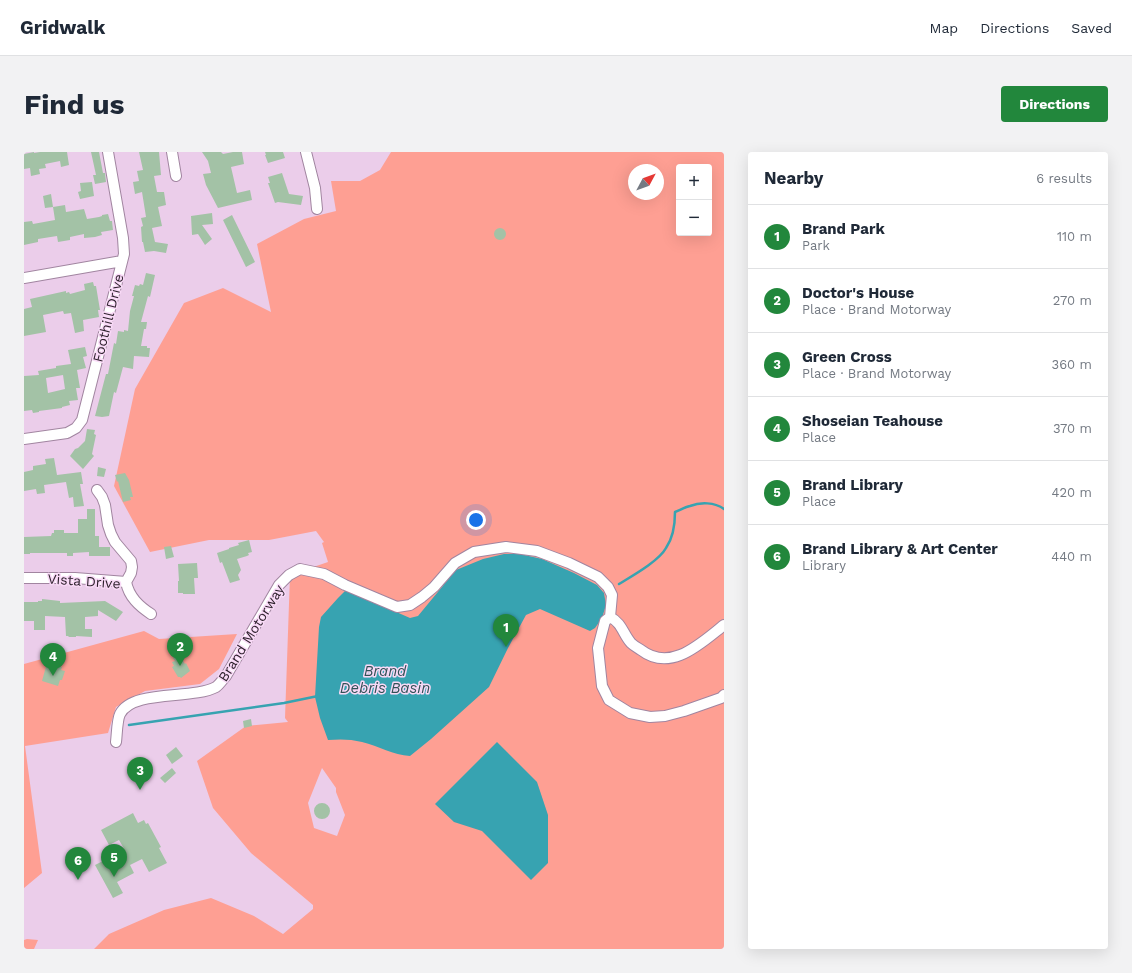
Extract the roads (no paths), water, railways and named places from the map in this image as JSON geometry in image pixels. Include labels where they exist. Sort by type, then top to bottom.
[{"type":"street","name":"Foothill Drive","points":[[24,439],[72,432],[80,424],[84,412],[124,254],[123,238],[108,152]]},
{"type":"street","points":[[172,152],[176,176]]},
{"type":"street","points":[[306,152],[315,188],[317,209]]},
{"type":"street","points":[[24,278],[122,261]]},
{"type":"street","points":[[97,490],[105,505],[111,534],[115,542],[131,562],[132,573],[126,582]]},
{"type":"street","name":"Brand Motorway","points":[[116,742],[119,715],[126,706],[142,699],[204,691],[217,686],[226,676],[279,585],[289,574],[300,569],[324,574],[345,585],[397,607],[410,605],[422,597],[434,587],[455,563],[474,552],[506,547],[536,551],[569,563],[598,577],[608,588],[612,595],[610,617],[605,621],[598,648],[602,686],[609,700],[630,713],[650,717],[665,716],[684,711],[722,698],[724,695]]},
{"type":"street","name":"Vista Drive","points":[[24,578],[81,578],[126,582],[127,588],[134,600],[151,614]]},
{"type":"street","points":[[610,617],[616,621],[631,643],[648,656],[663,659],[676,657],[688,652],[724,625]]},
{"type":"water","name":"Brand Debris Basin","points":[[504,554],[520,554],[542,559],[597,585],[604,593],[606,605],[602,618],[595,628],[590,631],[540,609],[526,615],[489,687],[410,756],[398,754],[358,741],[328,740],[320,718],[315,697],[319,627],[321,617],[338,598],[346,590],[410,618],[418,616],[456,570],[483,559]]},
{"type":"water","points":[[497,742],[537,782],[548,815],[548,863],[531,880],[482,831],[454,822],[435,804]]},
{"type":"waterway","points":[[619,584],[645,568],[663,553],[672,535],[675,512],[688,506],[703,503],[716,505],[724,509]]},
{"type":"waterway","points":[[129,725],[284,703],[318,696]]},
{"type":"place","name":"Brand Park","points":[[506,647]]},
{"type":"place","name":"Doctor's House","points":[[180,666]]},
{"type":"place","name":"Shoseian Teahouse","points":[[53,676]]},
{"type":"place","name":"Green Cross","points":[[140,790]]},
{"type":"place","name":"Brand Library","points":[[114,877]]},
{"type":"place","name":"Brand Library & Art Center","points":[[78,880]]}]
